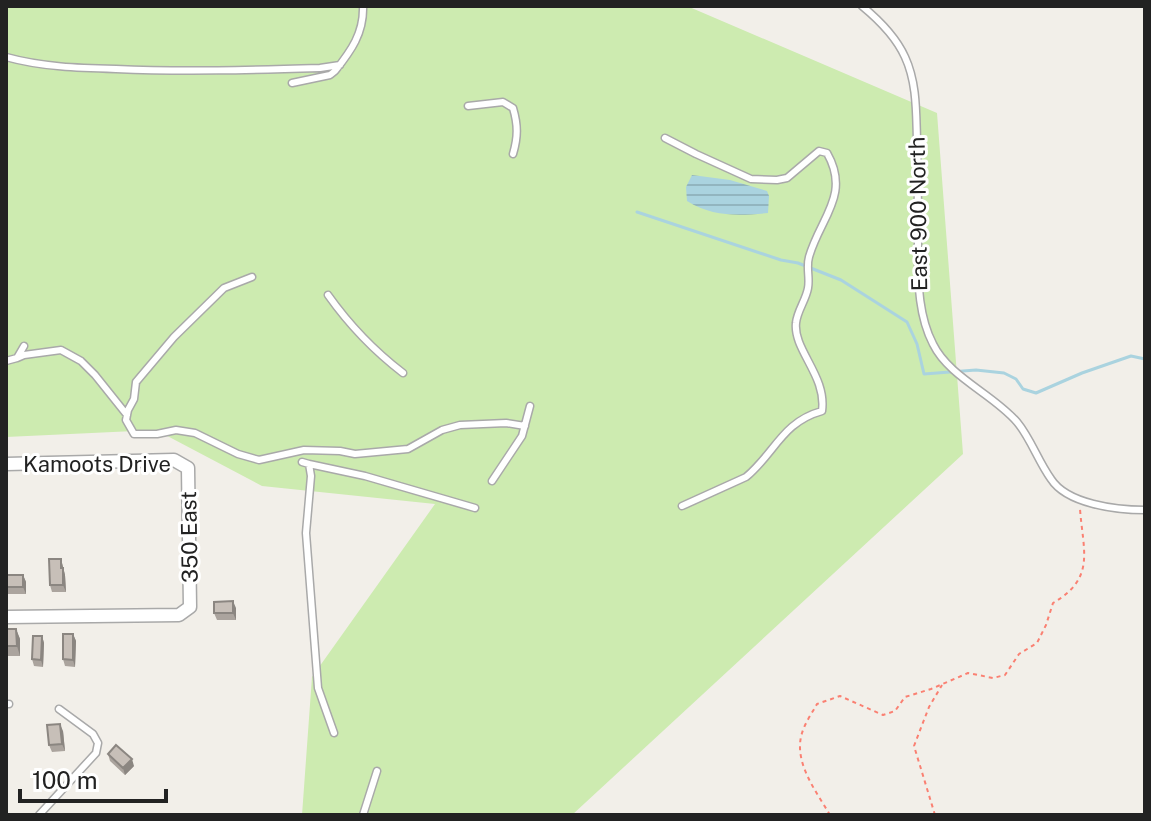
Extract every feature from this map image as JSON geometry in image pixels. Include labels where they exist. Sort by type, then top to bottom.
[{"type":"street","name":"Kamoots Drive","points":[[6,464],[174,460],[188,468]]},
{"type":"street","name":"350 East","points":[[6,617],[179,615],[190,607],[188,468]]},
{"type":"lane","points":[[292,83],[330,75],[340,65],[358,38],[363,6]]},
{"type":"lane","name":"East 900 North","points":[[862,6],[897,42],[913,80],[921,312],[933,345],[952,367],[1018,423],[1061,491],[1079,500],[1145,510]]},
{"type":"lane","points":[[6,57],[77,68],[178,72],[340,65]]},
{"type":"lane","points":[[468,106],[503,102],[513,108],[517,139],[513,154]]},
{"type":"lane","points":[[665,138],[751,179],[787,178],[819,151],[827,153],[833,164],[836,186],[834,201],[808,259],[808,286],[796,324],[801,344],[817,376],[823,400],[822,411],[801,418],[792,425],[746,477],[682,506]]},
{"type":"lane","points":[[252,277],[224,288],[174,337],[136,382],[126,420],[134,434],[176,430],[195,433],[238,454],[259,460],[304,450],[355,454],[408,449],[442,430],[460,425],[506,423],[525,426]]},
{"type":"lane","points":[[328,295],[346,321],[367,343],[403,373]]},
{"type":"lane","points":[[17,358],[24,346]]},
{"type":"lane","points":[[6,361],[61,350],[81,361],[127,415]]},
{"type":"lane","points":[[492,481],[522,436],[530,406]]},
{"type":"lane","points":[[334,733],[318,688],[306,533],[311,476],[306,463],[365,476],[475,508]]},
{"type":"lane","points":[[39,815],[96,753],[98,743],[93,734],[59,709]]},
{"type":"lane","points":[[363,815],[377,771]]},
{"type":"path","points":[[830,815],[808,777],[799,750],[802,731],[817,704],[840,696],[883,715],[895,711],[905,697],[968,673],[993,678],[1005,675],[1019,654],[1037,643],[1053,603],[1068,594],[1079,580],[1086,555],[1079,500]]},
{"type":"path","points":[[935,815],[914,746],[929,707],[942,685]]},
{"type":"green space","points":[[6,6],[687,6],[937,113],[963,454],[572,815],[302,815],[312,677],[435,504],[262,486],[156,430],[6,437]]},
{"type":"water","points":[[692,175],[730,180],[767,191],[768,213],[726,214],[706,210],[687,201],[686,187]]},
{"type":"building","points":[[49,559],[61,559],[63,585],[50,585]]},
{"type":"building","points":[[6,575],[23,575],[23,587],[6,587]]},
{"type":"building","points":[[233,601],[233,613],[214,613],[214,602]]},
{"type":"building","points":[[6,629],[16,629],[17,646],[6,646]]},
{"type":"building","points":[[63,634],[73,634],[73,660],[63,659]]},
{"type":"building","points":[[33,636],[42,636],[41,660],[32,659]]},
{"type":"building","points":[[60,724],[62,744],[49,745],[47,725]]},
{"type":"building","points":[[116,745],[132,759],[123,768],[108,754]]},
{"type":"waterway","points":[[637,212],[798,263],[841,280],[907,322],[917,344],[924,374],[976,370],[1004,373],[1016,379],[1023,389],[1036,393],[1131,356],[1145,359]]}]
